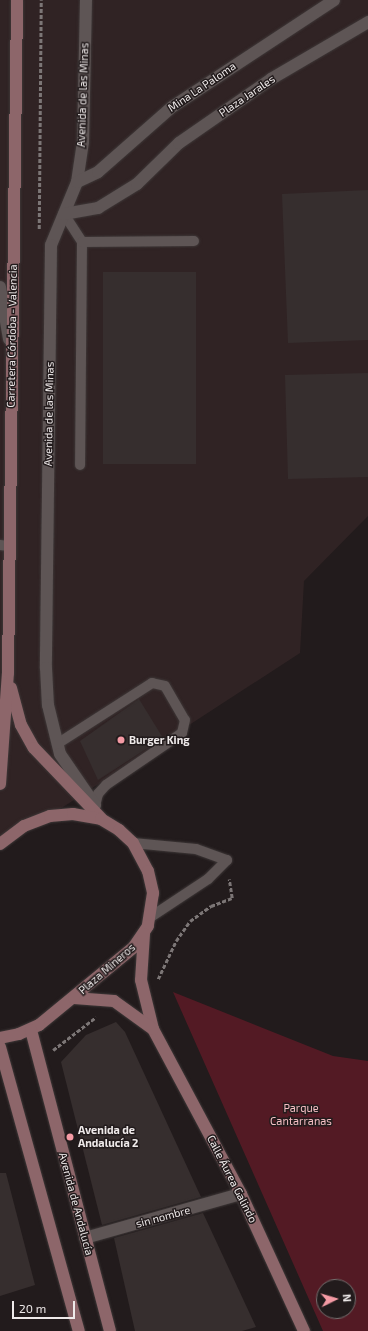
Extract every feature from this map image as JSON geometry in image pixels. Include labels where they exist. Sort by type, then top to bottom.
[{"type":"main road","name":"Carretera Córdoba - Valencia","points":[[0,784],[8,672],[5,545],[12,353],[17,0]]},
{"type":"main road","name":"Carretera Córdoba - Valencia","points":[[8,672],[16,711],[29,741],[101,819]]},
{"type":"main road","name":"Plaza Mineros","points":[[0,844],[32,822],[50,816],[84,815],[101,819],[119,830],[134,844],[148,871],[153,893],[152,916],[144,934],[125,955],[74,998],[31,1030],[0,1038]]},
{"type":"main road","points":[[144,934],[141,980],[153,1029]]},
{"type":"main road","points":[[74,998],[114,1001],[153,1029]]},
{"type":"main road","name":"Calle Áurea Galindo","points":[[153,1029],[241,1194],[304,1331]]},
{"type":"main road","name":"Avenida de Andalucía","points":[[31,1030],[110,1331]]},
{"type":"main road","points":[[0,1047],[79,1331]]},
{"type":"street","name":"Avenida de las Minas","points":[[86,0],[83,142],[77,182],[52,245],[46,668],[48,705],[57,744],[69,771],[95,806],[101,819]]},
{"type":"street","name":"Mina La Paloma","points":[[77,182],[98,172],[172,107],[334,0]]},
{"type":"street","name":"Plaza Jarales","points":[[64,214],[98,208],[138,184],[179,143],[271,79],[368,22]]},
{"type":"street","points":[[0,287],[12,353]]},
{"type":"street","name":"sin nombre","points":[[85,1238],[241,1194]]},
{"type":"lane","points":[[64,214],[82,242],[80,465]]},
{"type":"lane","points":[[82,242],[194,241]]},
{"type":"lane","points":[[57,744],[152,683],[165,686],[185,720],[182,733],[106,785],[98,794],[95,806]]},
{"type":"lane","points":[[134,844],[196,849],[227,860],[208,879],[152,916]]},
{"type":"shaded area","points":[[0,0],[368,0],[368,516],[304,581],[300,653],[0,848]]},
{"type":"green space","name":"Parque Cantarranas","points":[[173,992],[333,1056],[368,1061],[368,1331],[323,1331],[318,1319],[356,1319],[356,1279],[316,1279],[316,1315]]},
{"type":"building","points":[[368,190],[368,340],[288,343],[282,194]]},
{"type":"building","points":[[103,272],[196,272],[196,464],[103,464]]},
{"type":"building","points":[[368,373],[368,477],[288,479],[285,375]]},
{"type":"building","name":"Burger King","points":[[139,699],[163,738],[98,780],[80,741]]},
{"type":"building","points":[[116,1022],[125,1032],[201,1197],[102,1225],[61,1062],[86,1035]]},
{"type":"building","points":[[0,1173],[6,1173],[35,1285],[0,1296]]},
{"type":"building","points":[[203,1213],[256,1327],[242,1331],[135,1331],[114,1238]]},
{"type":"place","name":"Burger King","points":[[121,740]]},
{"type":"place","name":"Avenida de Andalucía 2","points":[[70,1137]]}]
